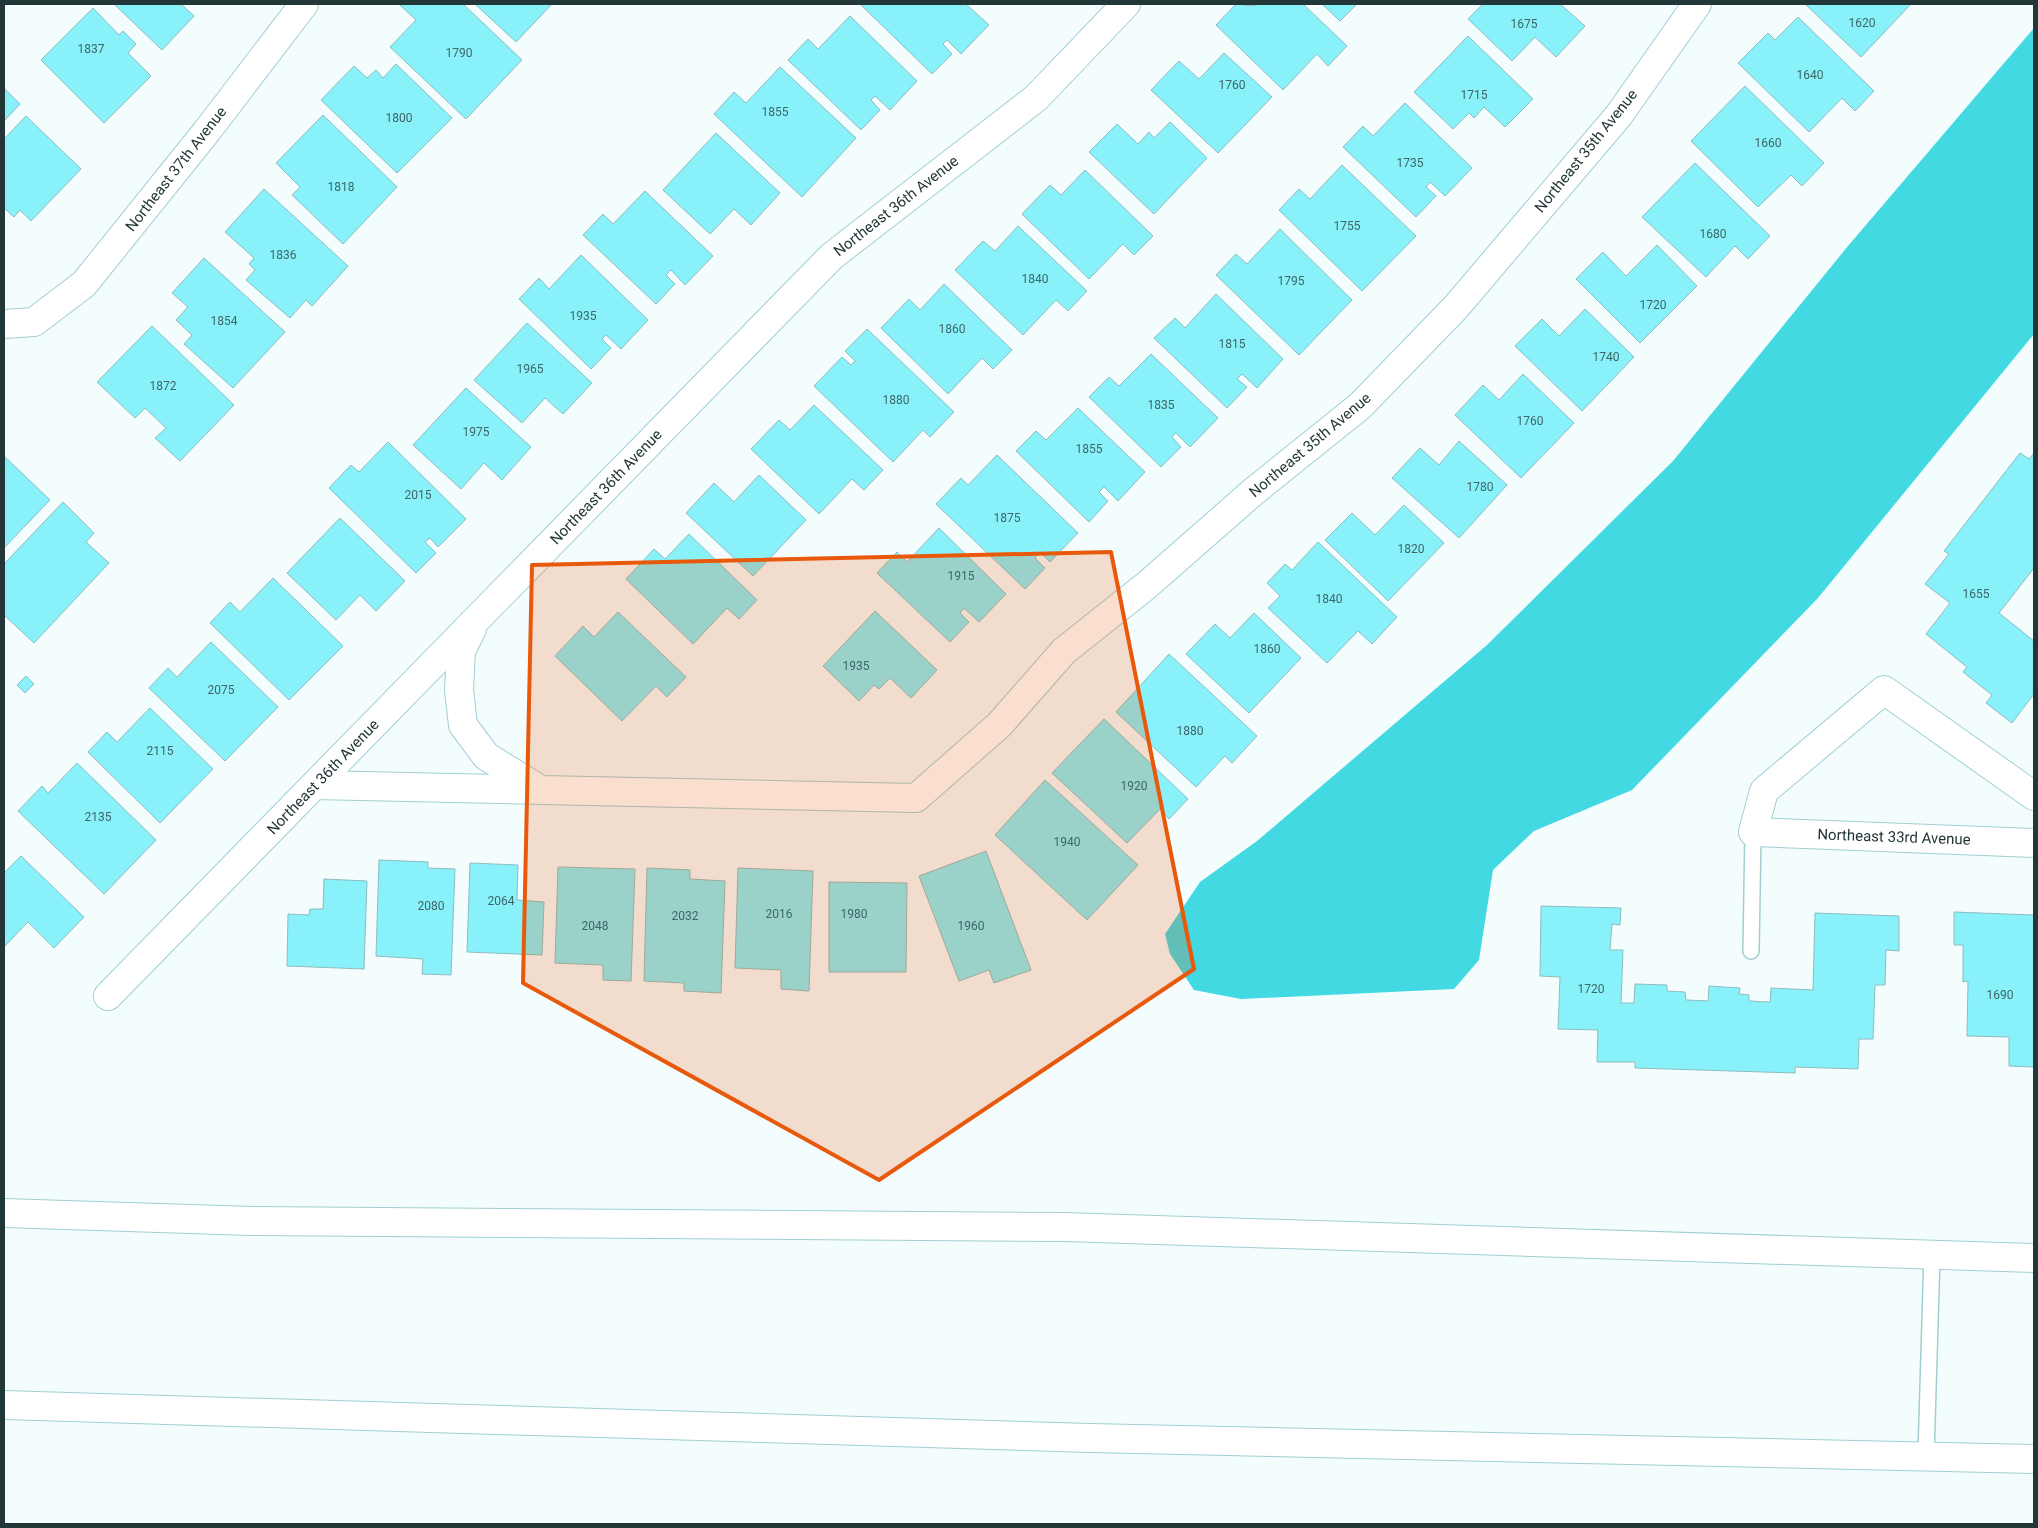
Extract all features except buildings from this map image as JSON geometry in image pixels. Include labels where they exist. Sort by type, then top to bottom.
[{"type":"main road","name":"Northeast 37th Avenue","points":[[4,324],[34,322],[84,284],[208,131],[304,4]]},
{"type":"main road","name":"Northeast 36th Avenue","points":[[108,996],[832,256],[1036,98],[1126,4]]},
{"type":"main road","name":"Northeast 35th Avenue","points":[[540,790],[916,798],[998,725],[1064,651],[1147,585],[1253,492],[1360,406],[1456,307],[1619,115],[1697,4]]},
{"type":"main road","points":[[476,620],[461,651],[459,690],[462,725],[486,756],[540,790]]},
{"type":"main road","points":[[1753,832],[1764,791],[1884,690],[2034,796]]},
{"type":"main road","points":[[315,785],[540,790]]},
{"type":"main road","name":"Northeast 33rd Avenue","points":[[1753,832],[2034,843]]},
{"type":"main road","points":[[4,1213],[252,1221],[1064,1227],[2034,1258]]},
{"type":"main road","points":[[4,1406],[1070,1438],[2034,1459]]},
{"type":"lane","points":[[1751,951],[1753,832]]},
{"type":"lane","points":[[1926,1456],[1932,1255]]},
{"type":"highlighted area","points":[[1111,552],[1194,969],[879,1180],[523,983],[532,565]]},
{"type":"water","points":[[2034,28],[2034,334],[1818,598],[1632,790],[1534,831],[1493,870],[1479,960],[1454,989],[1241,999],[1194,990],[1170,954],[1165,934],[1200,882],[1257,841],[1487,645],[1673,461],[1848,246]]}]
